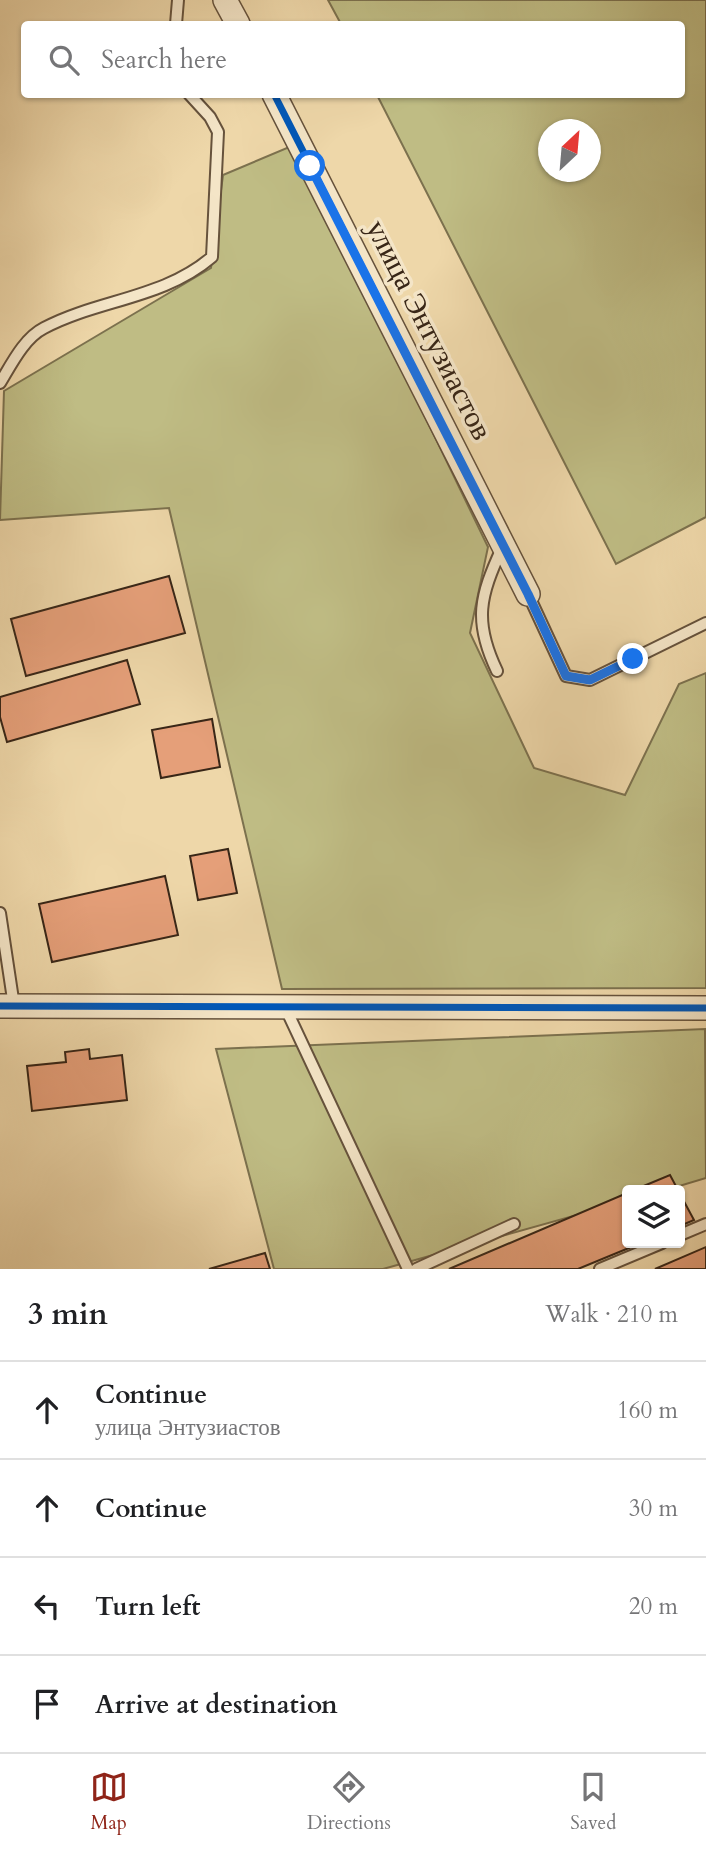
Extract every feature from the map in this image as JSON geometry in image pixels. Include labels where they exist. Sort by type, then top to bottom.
[{"type":"street","points":[[225,0],[236,21]]},
{"type":"street","name":"улица Энтузиастов","points":[[276,98],[528,594]]},
{"type":"street","points":[[7,1006],[706,1008]]},
{"type":"lane","points":[[176,21],[178,0]]},
{"type":"lane","points":[[0,383],[18,353],[42,328],[190,275],[212,257],[218,132],[210,117],[193,98]]},
{"type":"lane","points":[[496,671],[483,643],[480,620],[487,582],[503,545]]},
{"type":"lane","points":[[528,594],[566,676],[590,680],[706,623]]},
{"type":"lane","points":[[0,913],[7,1006]]},
{"type":"lane","points":[[285,1007],[408,1269]]},
{"type":"lane","points":[[416,1269],[514,1224]]},
{"type":"lane","points":[[685,1233],[706,1224]]},
{"type":"lane","points":[[600,1269],[650,1248]]},
{"type":"shaded area","points":[[328,0],[706,0],[706,517],[616,564],[379,98],[685,98],[685,21],[339,21]]},
{"type":"shaded area","points":[[294,145],[488,547],[470,633],[534,768],[625,795],[679,684],[706,673],[706,988],[282,989],[169,508],[0,520],[4,391],[211,268],[223,175]]},
{"type":"shaded area","points":[[705,1029],[706,1178],[683,1185],[622,1185],[622,1202],[383,1269],[274,1269],[216,1049]]},
{"type":"building","points":[[169,576],[185,633],[26,676],[11,619]]},
{"type":"building","points":[[127,660],[140,704],[7,742],[0,717],[0,697]]},
{"type":"building","points":[[212,719],[220,767],[161,778],[152,730]]},
{"type":"building","points":[[228,849],[237,893],[198,900],[190,856]]},
{"type":"building","points":[[165,876],[178,935],[52,962],[39,904]]},
{"type":"building","points":[[89,1049],[90,1059],[122,1055],[127,1100],[32,1111],[27,1066],[66,1062],[65,1052]]},
{"type":"building","points":[[670,1175],[675,1185],[646,1185]]},
{"type":"building","points":[[622,1195],[622,1248],[629,1248],[578,1269],[449,1269]]},
{"type":"building","points":[[685,1203],[694,1220],[685,1224]]},
{"type":"building","points":[[706,1247],[706,1269],[655,1269]]},
{"type":"building","points":[[265,1253],[270,1269],[209,1269]]},
{"type":"cycle path","points":[[276,98],[528,594]]},
{"type":"cycle path","points":[[0,1006],[706,1008]]},
{"type":"route","points":[[310,166],[528,594],[566,676],[590,680],[633,659]]}]
